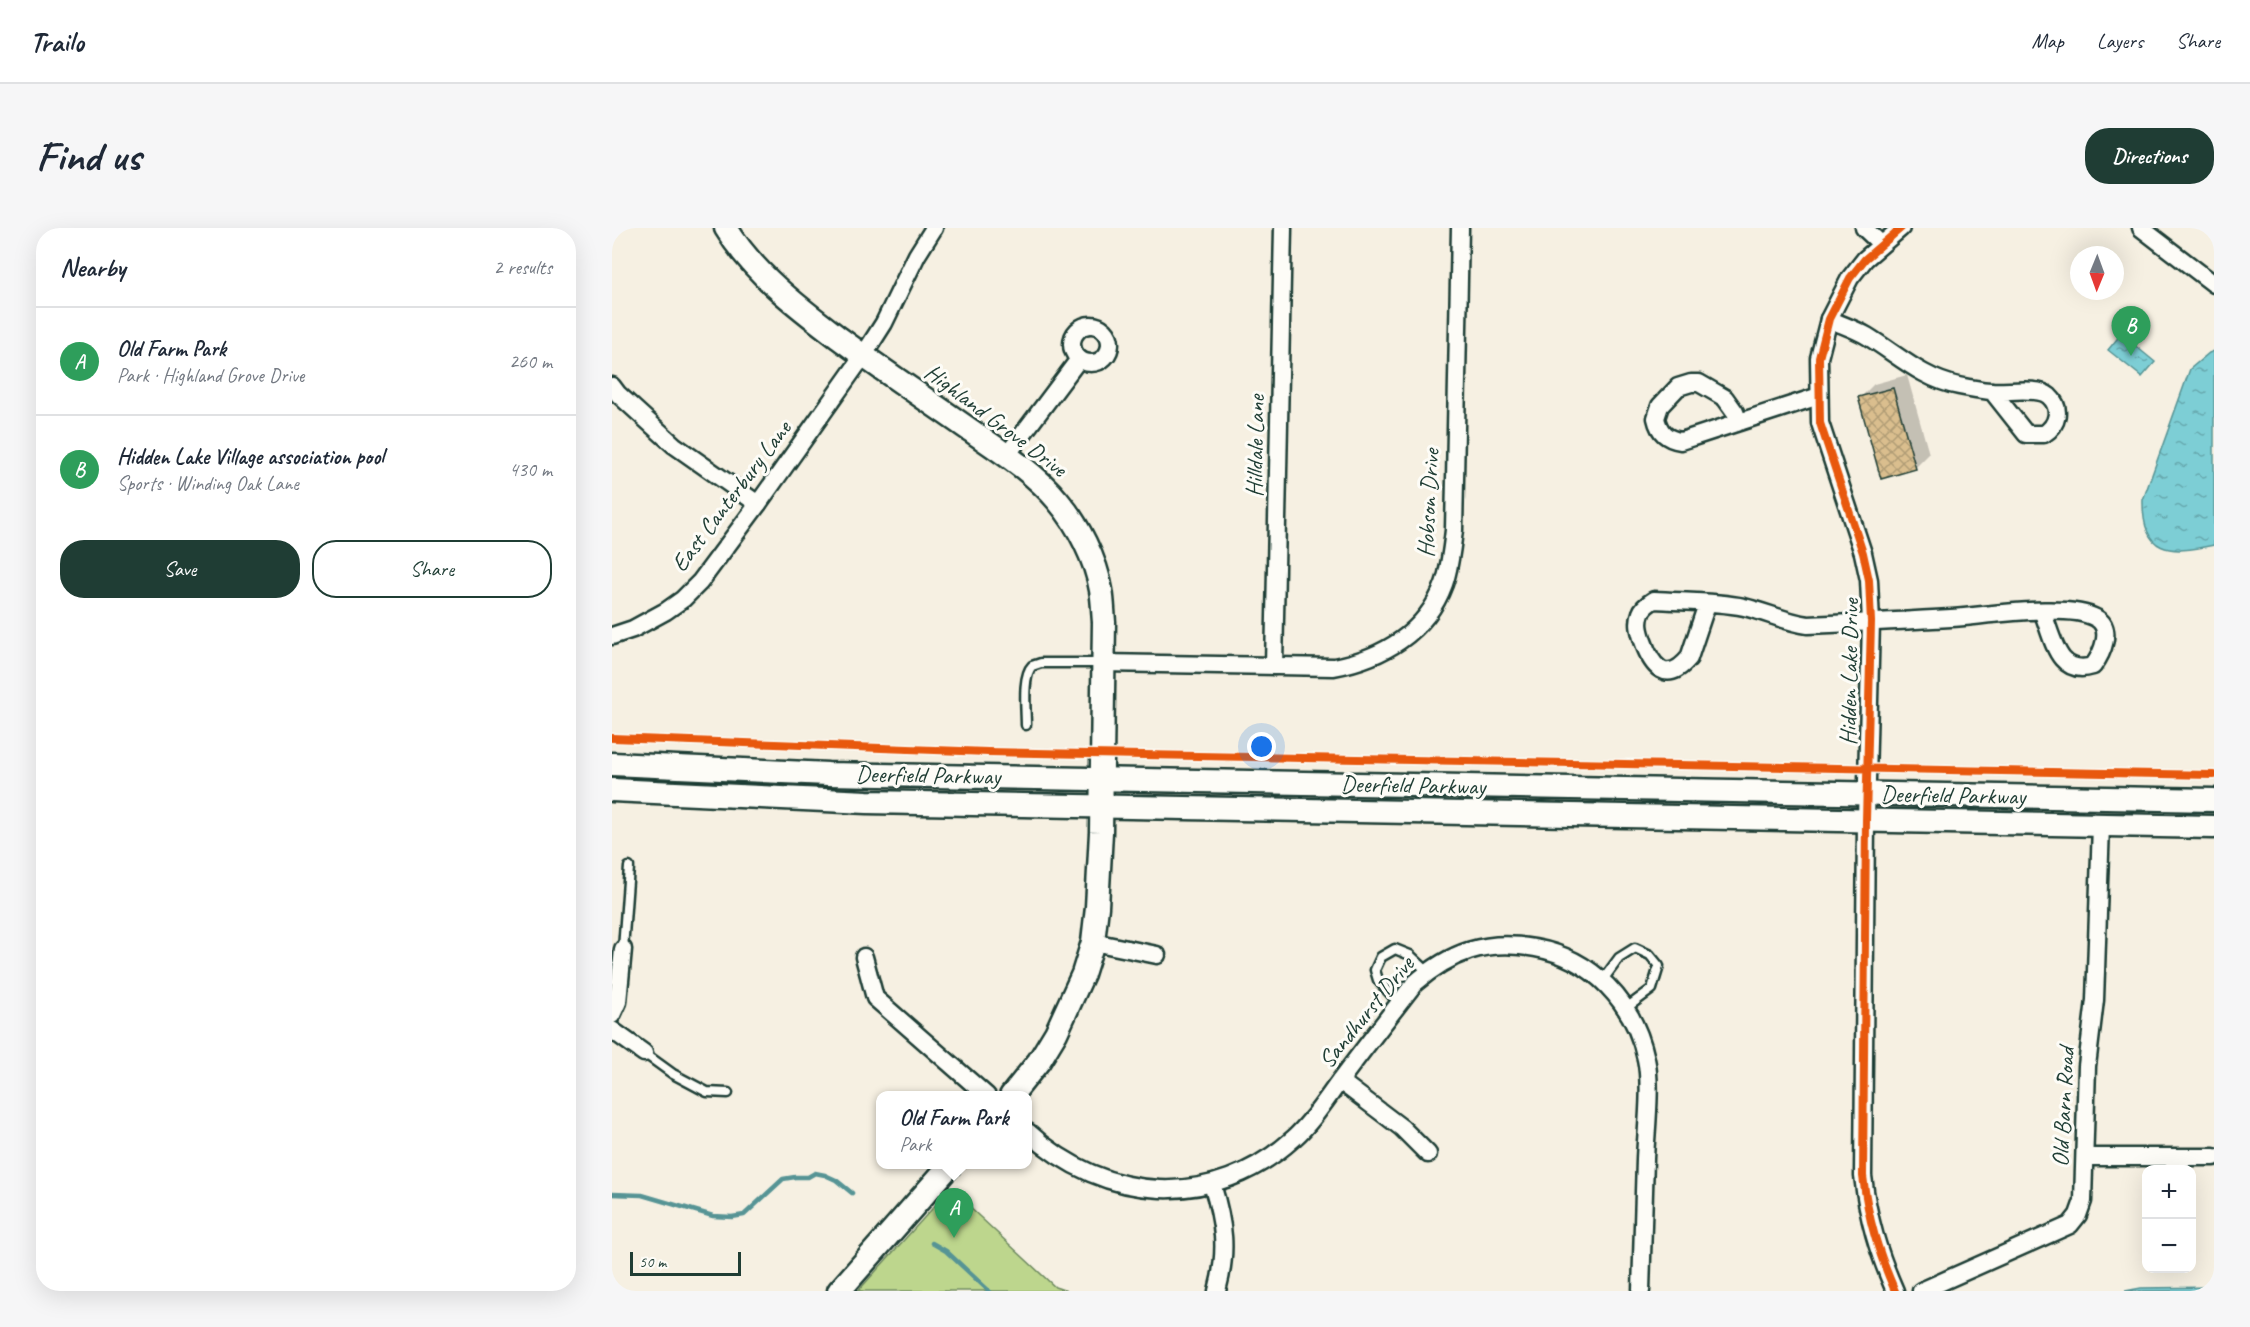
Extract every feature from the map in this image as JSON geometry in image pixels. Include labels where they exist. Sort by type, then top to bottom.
[{"type":"main road","name":"Highland Grove Drive","points":[[726,228],[758,268],[803,311],[863,356],[1007,455],[1041,483],[1059,502],[1074,525],[1095,567],[1101,590],[1104,622],[1102,780],[1097,908],[1092,942],[1083,974],[1056,1033],[1039,1061],[1014,1091]]},
{"type":"main road","name":"Deerfield Parkway","points":[[612,764],[828,774],[2214,800]]},
{"type":"main road","name":"Deerfield Parkway","points":[[612,790],[867,802],[2214,827]]},
{"type":"main road","points":[[839,1291],[947,1169]]},
{"type":"street","name":"East Canterbury Lane","points":[[612,636],[633,629],[666,611],[683,599],[700,582],[863,356],[884,323],[917,255],[934,228]]},
{"type":"street","name":"Hilldale Lane","points":[[1274,666],[1283,228]]},
{"type":"street","name":"Hobson Drive","points":[[1102,663],[1334,667],[1374,656],[1394,646],[1424,619],[1444,585],[1451,560],[1454,530],[1460,228]]},
{"type":"street","points":[[1864,228],[1881,244]]},
{"type":"street","name":"Hidden Lake Drive","points":[[1895,1291],[1880,1256],[1871,1226],[1863,1176],[1866,820],[1871,622],[1869,580],[1863,554],[1820,423],[1819,358],[1829,319],[1850,278],[1865,259],[1901,228]]},
{"type":"street","points":[[2141,228],[2214,284]]},
{"type":"street","points":[[1829,319],[1865,335],[1921,373],[1937,381],[1992,391]]},
{"type":"street","points":[[1007,455],[1079,359]]},
{"type":"street","points":[[1739,422],[1725,398],[1699,383],[1683,384],[1678,387],[1660,406],[1656,418],[1661,432],[1674,440],[1681,441],[1819,396]]},
{"type":"street","points":[[614,393],[674,445],[758,504]]},
{"type":"street","points":[[1707,604],[1689,658],[1677,670],[1660,669],[1653,665],[1639,629],[1643,609],[1654,600],[1707,604],[1745,607],[1801,624],[2042,611]]},
{"type":"street","name":"Old Barn Road","points":[[1921,1291],[2070,1225],[2078,1215],[2083,1201],[2087,1066],[2095,1000],[2101,825]]},
{"type":"street","points":[[1092,942],[1157,956]]},
{"type":"street","name":"Sandhurst Drive","points":[[1032,1135],[1065,1162],[1109,1181],[1132,1187],[1157,1190],[1185,1189],[1212,1184],[1246,1172],[1296,1137],[1414,984],[1444,960],[1462,952],[1498,945],[1548,950],[1587,969],[1616,992],[1639,1038],[1647,1061],[1641,1291]]},
{"type":"street","points":[[612,1015],[618,1002],[623,949]]},
{"type":"street","points":[[864,957],[875,998],[982,1091]]},
{"type":"street","points":[[612,1030],[644,1053]]},
{"type":"street","points":[[1340,1081],[1402,1128],[1428,1154]]},
{"type":"street","points":[[2085,1157],[2214,1157]]},
{"type":"street","points":[[1212,1184],[1222,1217],[1225,1246],[1223,1270],[1217,1291]]},
{"type":"lane","points":[[1026,725],[1026,681],[1032,666],[1041,663],[1102,663]]},
{"type":"lane","points":[[623,949],[629,867]]},
{"type":"lane","points":[[1400,1003],[1378,980],[1375,970],[1381,957],[1395,948],[1410,955],[1428,972]]},
{"type":"lane","points":[[1602,981],[1618,958],[1635,948],[1650,956],[1659,966],[1652,989],[1625,1009]]},
{"type":"lane","points":[[644,1053],[673,1074],[707,1092],[728,1093]]},
{"type":"green space","points":[[950,1189],[1055,1287],[1067,1291],[858,1291]]},
{"type":"water","points":[[2121,334],[2155,362],[2142,377],[2108,350]]},
{"type":"water","points":[[2214,351],[2214,545],[2184,550],[2171,549],[2153,541],[2147,531],[2143,500],[2190,369]]},
{"type":"water","points":[[2214,1287],[2214,1291],[2125,1291],[2141,1288]]},
{"type":"building","points":[[1893,388],[1916,469],[1881,479],[1858,397]]},
{"type":"waterway","points":[[612,1194],[642,1195],[713,1216],[732,1217],[744,1215],[783,1179],[808,1177],[815,1173],[825,1175],[836,1180],[852,1193]]},
{"type":"waterway","points":[[932,1243],[946,1251],[989,1291]]},
{"type":"cycle path","points":[[1895,1291],[1874,1235],[1863,1176],[1866,820],[1871,622],[1869,580],[1863,553],[1820,423],[1819,358],[1829,319],[1850,278],[1865,259],[1901,228]]},
{"type":"cycle path","points":[[612,738],[988,752],[2214,775]]},
{"type":"place","name":"Hidden Lake Village association pool","points":[[2131,356]]},
{"type":"place","name":"Old Farm Park","points":[[954,1238]]}]
